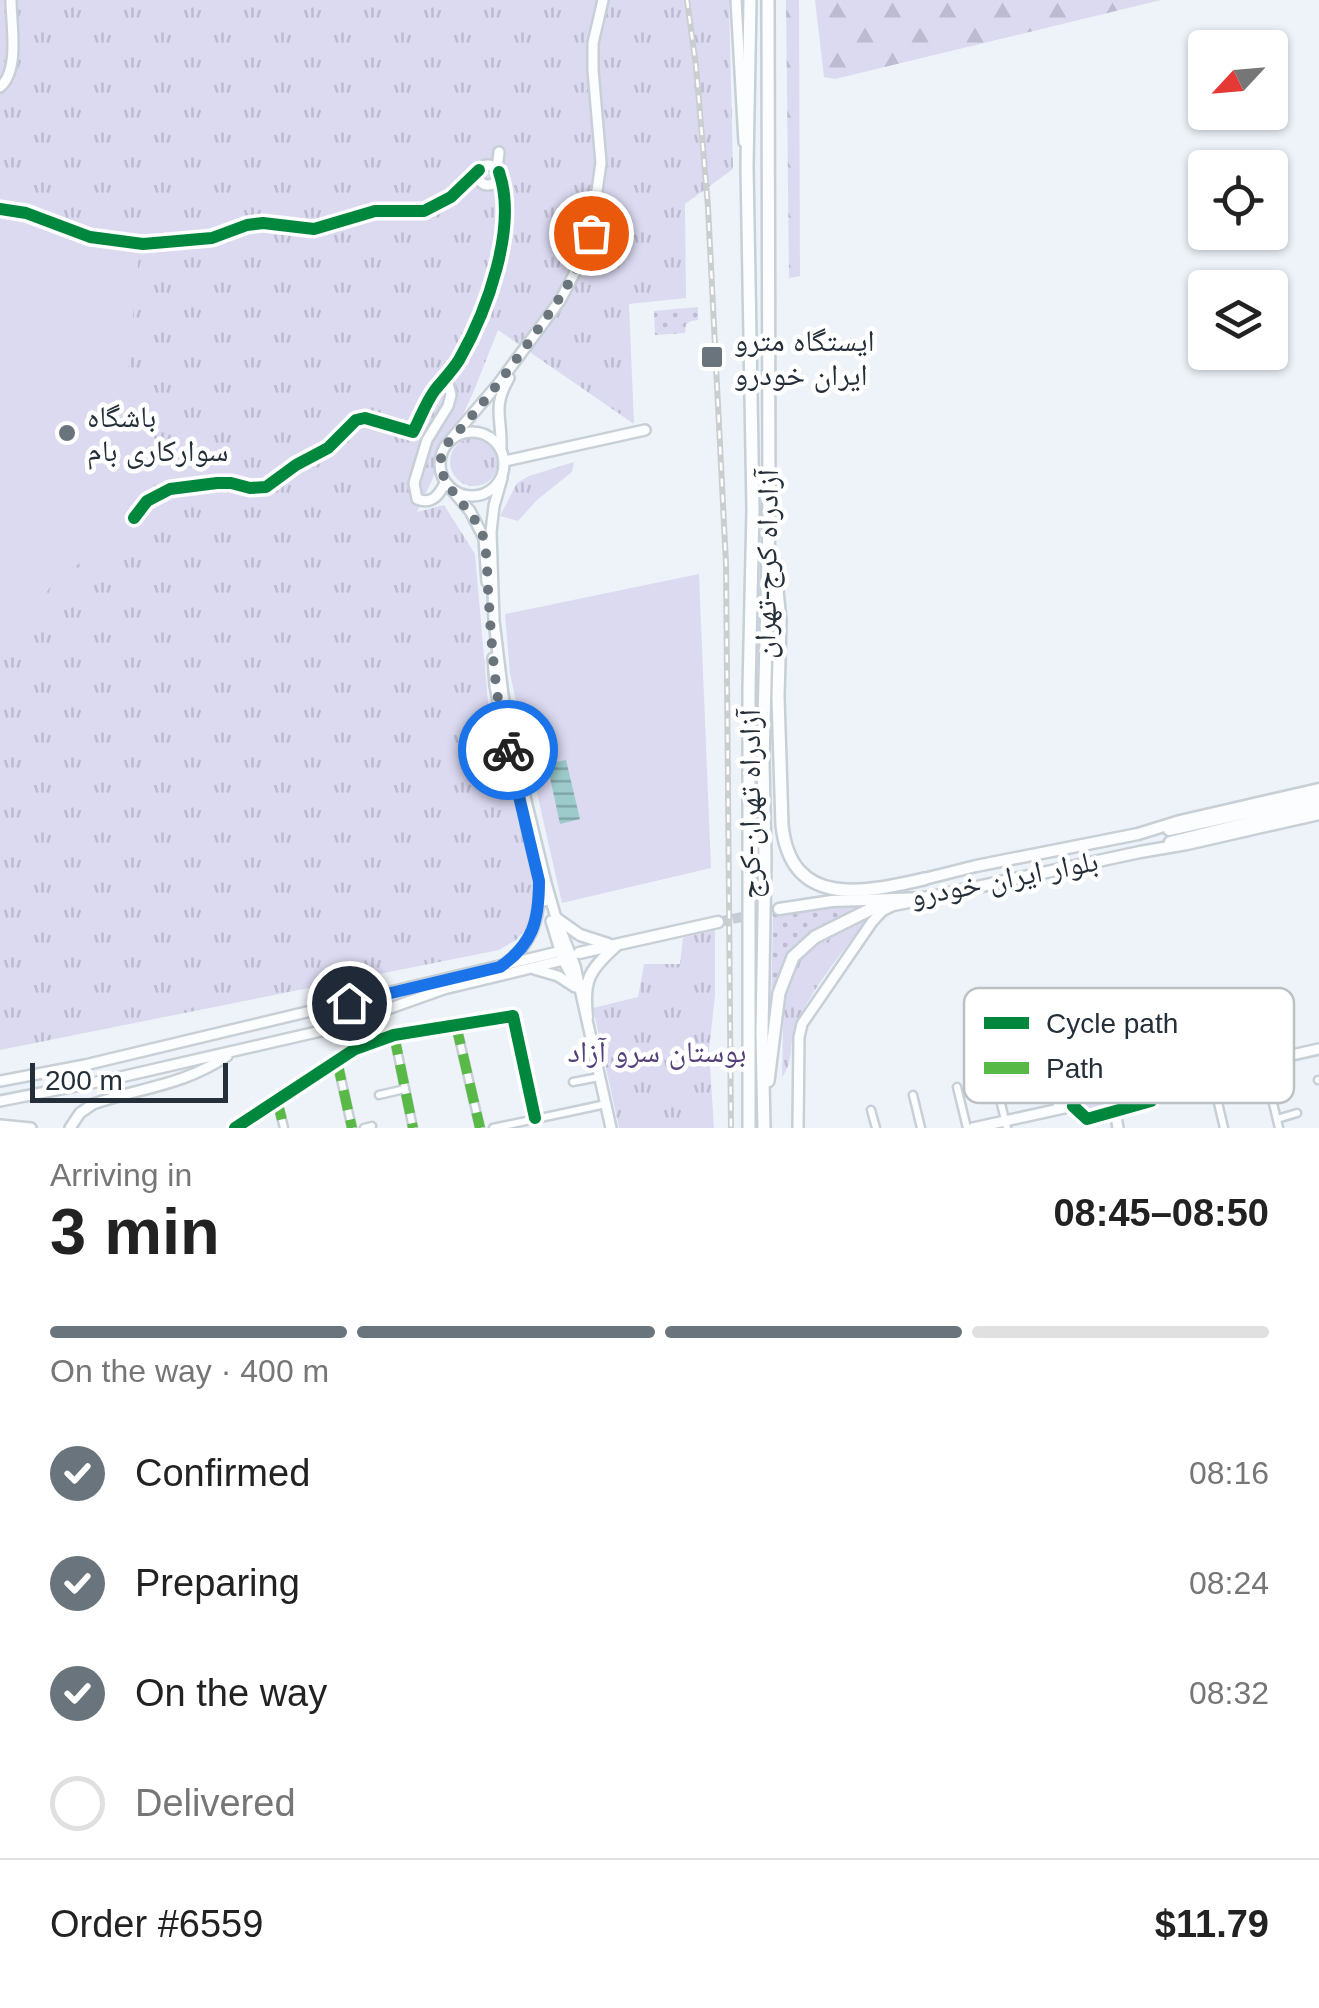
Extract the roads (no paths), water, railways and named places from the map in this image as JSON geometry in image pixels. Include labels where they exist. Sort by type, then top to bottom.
[{"type":"highway","name":"آزادراه تهران-کرج","points":[[749,1128],[748,706],[753,510],[747,166],[750,0]]},
{"type":"highway","name":"آزادراه کرج-تهران","points":[[764,1128],[768,0]]},
{"type":"highway","points":[[769,520],[780,620],[782,826],[790,862],[824,888],[839,891],[887,888],[924,879]]},
{"type":"highway","points":[[764,1105],[780,992],[793,957],[815,938],[882,905],[926,898]]},
{"type":"main road","points":[[0,87],[12,68],[11,0]]},
{"type":"main road","points":[[501,448],[497,409],[504,388],[574,287],[588,261],[599,218],[604,178],[597,60],[606,0]]},
{"type":"main road","points":[[736,0],[741,127],[747,166]]},
{"type":"main road","points":[[598,1077],[570,956],[539,881],[500,719],[484,538],[439,464],[440,454],[561,299],[583,257],[597,199],[601,115]]},
{"type":"main road","points":[[490,169],[478,175],[505,201]]},
{"type":"main road","points":[[464,186],[496,182],[490,169]]},
{"type":"main road","points":[[0,209],[26,213],[90,237],[143,244],[212,238],[263,223],[314,229],[374,211],[415,213],[440,204],[490,169]]},
{"type":"main road","points":[[134,518],[147,501],[170,489],[231,482],[250,488],[266,486],[328,448],[356,420],[364,418],[413,432],[434,391],[461,356],[492,282],[501,248],[505,201],[504,188],[490,169]]},
{"type":"main road","points":[[447,379],[451,396],[448,406],[427,440],[414,483],[417,499],[424,502],[449,486]]},
{"type":"main road","points":[[506,460],[645,430]]},
{"type":"main road","points":[[452,438],[479,433],[496,441],[506,460],[491,532],[494,621],[503,694],[556,918],[587,1017]]},
{"type":"main road","points":[[449,486],[473,496],[484,493],[502,478]]},
{"type":"main road","name":"بلوار ایران خودرو","points":[[1138,834],[1319,789]]},
{"type":"main road","name":"بلوار ایران خودرو","points":[[924,879],[1319,801]]},
{"type":"main road","name":"بلوار ایران خودرو","points":[[1140,852],[1279,810]]},
{"type":"main road","name":"بلوار ایران خودرو","points":[[779,908],[832,901],[926,898],[1319,814]]},
{"type":"main road","points":[[996,862],[1000,881]]},
{"type":"main road","points":[[500,967],[527,944],[539,902],[539,881]]},
{"type":"main road","points":[[798,1128],[802,1024],[872,922],[882,910],[897,904]]},
{"type":"main road","points":[[556,918],[580,935],[616,946]]},
{"type":"main road","points":[[0,1081],[85,1065],[500,967],[570,956],[718,922]]},
{"type":"main road","points":[[609,1128],[584,992],[589,978],[616,946]]},
{"type":"main road","points":[[0,1100],[112,1079],[334,1028],[444,989],[570,956]]},
{"type":"main road","points":[[527,969],[548,972],[576,988]]},
{"type":"main road","points":[[1294,1055],[1319,1049]]},
{"type":"main road","points":[[70,1128],[80,1113],[93,1104],[186,1079],[234,1052]]},
{"type":"main road","points":[[970,1128],[1006,1124],[1075,1103]]},
{"type":"main road","points":[[1073,1106],[1087,1119],[1145,1103]]},
{"type":"main road","points":[[1112,1112],[1116,1128]]},
{"type":"main road","points":[[0,1125],[32,1128]]},
{"type":"street","points":[[235,1128],[355,1049],[394,1035],[513,1016],[535,1118]]},
{"type":"street","points":[[456,1025],[480,1128]]},
{"type":"street","points":[[394,1035],[413,1128]]},
{"type":"street","points":[[337,1060],[349,1127]]},
{"type":"street","points":[[573,1082],[598,1077]]},
{"type":"street","points":[[957,1087],[970,1128]]},
{"type":"street","points":[[379,1095],[406,1089]]},
{"type":"street","points":[[913,1096],[921,1128]]},
{"type":"street","points":[[277,1100],[284,1128]]},
{"type":"street","points":[[1056,1103],[1058,1110]]},
{"type":"street","points":[[1218,1103],[1224,1128]]},
{"type":"street","points":[[493,1128],[604,1105]]},
{"type":"street","points":[[871,1110],[876,1128]]},
{"type":"street","points":[[1278,1124],[1296,1114]]},
{"type":"tunnel","points":[[718,922],[779,909]]},
{"type":"railway","points":[[687,0],[708,207],[726,564],[731,1128]]},
{"type":"place","name":"ایستگاه مترو ایران خودرو","points":[[712,357]]},
{"type":"place","name":"باشگاه سوارکاری بام","points":[[67,433]]},
{"type":"park label","name":"بوستان سرو آزاد","points":[[657,1051]]}]
